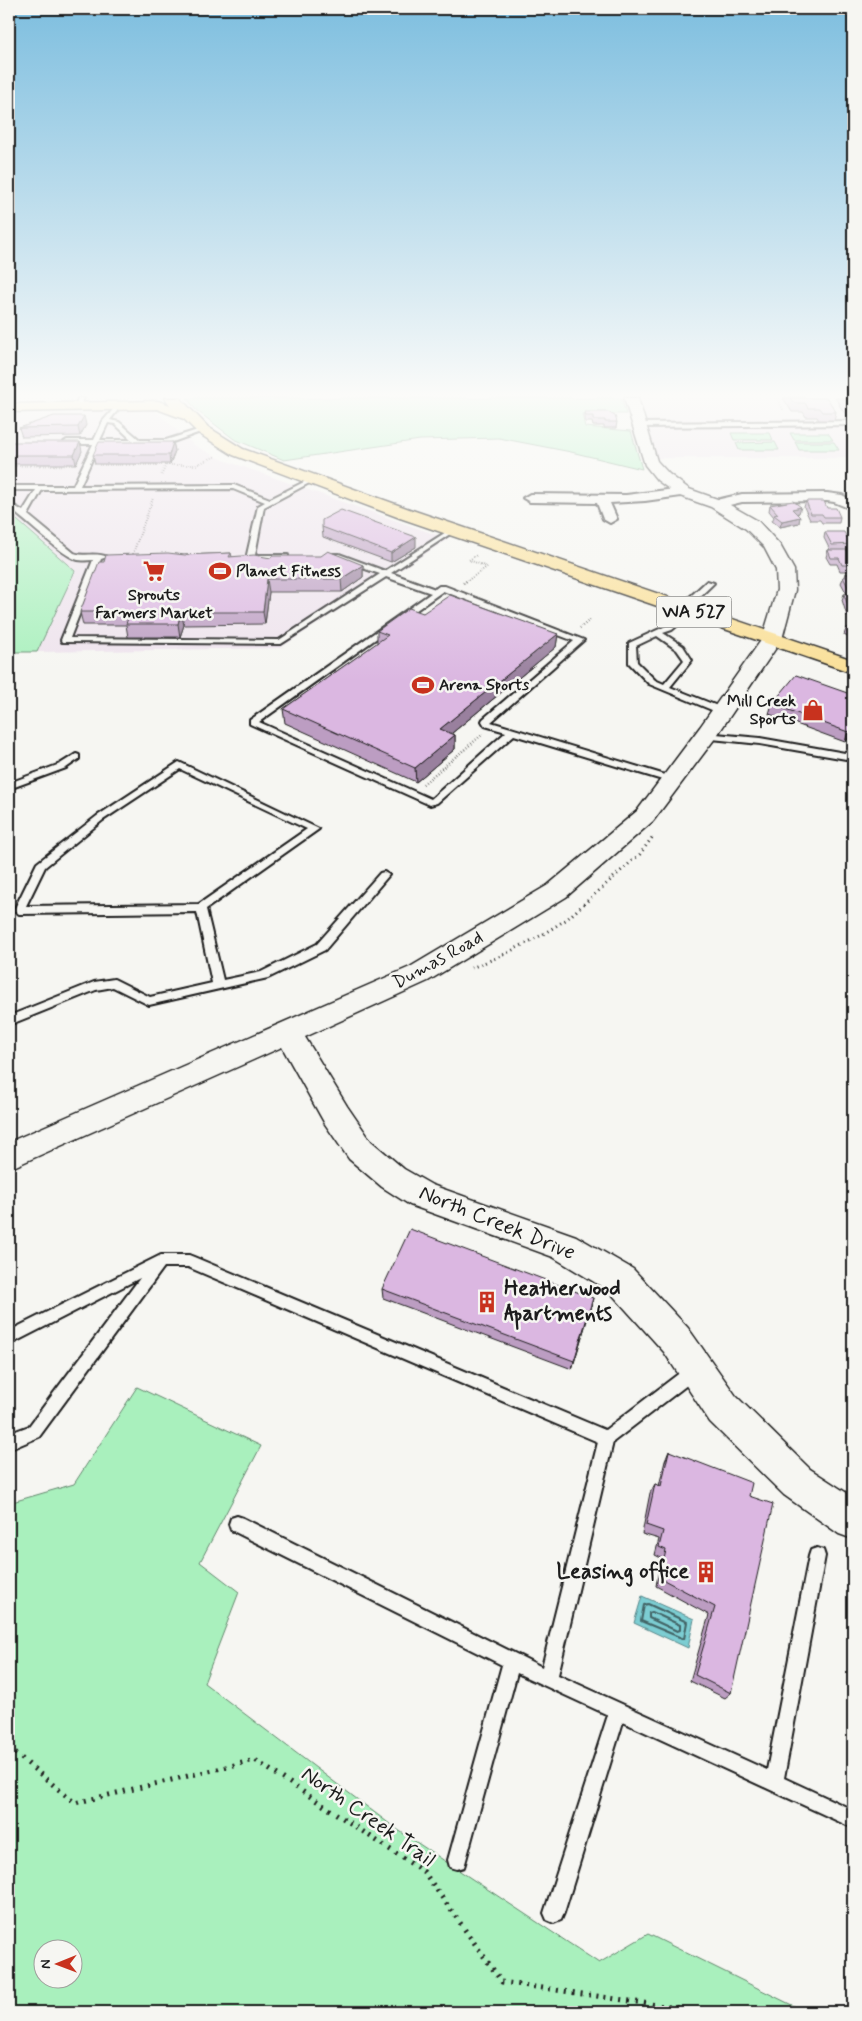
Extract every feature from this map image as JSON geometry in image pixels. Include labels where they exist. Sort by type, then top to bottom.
[{"type":"main road","name":"WA 527","points":[[348,492],[853,667]]},
{"type":"street","points":[[530,498],[602,500],[652,498],[681,492]]},
{"type":"street","name":"Dumas Road","points":[[9,1156],[419,974],[557,891],[645,816],[705,736],[772,639],[786,590],[785,570],[771,545],[752,525],[718,504],[684,492]]},
{"type":"street","points":[[718,504],[742,498],[827,497],[837,498],[853,506]]},
{"type":"street","points":[[602,500],[610,519]]},
{"type":"street","name":"North Creek Drive","points":[[288,1033],[336,1116],[360,1150],[393,1178],[421,1195],[564,1246],[621,1280],[676,1340],[723,1409],[797,1482],[853,1520]]},
{"type":"lane","points":[[24,515],[37,492]]},
{"type":"lane","points":[[248,492],[270,501]]},
{"type":"lane","points":[[251,557],[261,506],[287,492]]},
{"type":"lane","points":[[9,505],[24,515],[71,555],[79,558],[112,558]]},
{"type":"lane","points":[[98,558],[65,640],[281,642],[454,529]]},
{"type":"lane","points":[[237,557],[296,556]]},
{"type":"lane","points":[[331,556],[340,556],[436,592]]},
{"type":"lane","points":[[710,583],[687,610],[659,634],[632,645],[633,663],[652,682],[722,711]]},
{"type":"lane","points":[[512,732],[434,801],[427,801],[253,722],[442,588],[580,640],[486,721],[494,727],[512,732],[672,780]]},
{"type":"lane","points":[[659,634],[680,648],[688,660],[665,688]]},
{"type":"lane","points":[[705,736],[760,741],[846,756],[853,752]]},
{"type":"lane","points":[[9,786],[63,766],[76,757]]},
{"type":"lane","points":[[179,765],[314,829],[201,908],[192,908],[19,910],[41,866],[100,818],[179,765]]},
{"type":"lane","points":[[9,1021],[94,986],[114,983],[149,1001],[264,975],[321,947],[384,875]]},
{"type":"lane","points":[[201,908],[218,984]]},
{"type":"lane","points":[[9,1338],[162,1261],[189,1261],[607,1438]]},
{"type":"lane","points":[[9,1438],[13,1440],[34,1432],[162,1261]]},
{"type":"lane","points":[[548,1679],[607,1438],[696,1369]]},
{"type":"lane","points":[[237,1524],[548,1679],[774,1781],[853,1819]]},
{"type":"lane","points":[[774,1781],[817,1556]]},
{"type":"lane","points":[[457,1860],[512,1660]]},
{"type":"lane","points":[[554,1913],[618,1710]]},
{"type":"path","points":[[130,563],[156,492]]},
{"type":"path","points":[[441,795],[421,786],[494,727]]},
{"type":"path","name":"North Creek Trail","points":[[9,1748],[75,1803],[255,1760],[424,1872],[502,1982],[677,2008],[684,2012]]},
{"type":"shaded area","points":[[9,492],[316,492],[448,539],[280,648],[37,652],[75,571],[9,513]]},
{"type":"green space","points":[[9,513],[75,571],[37,652],[9,652]]},
{"type":"green space","points":[[137,1387],[261,1446],[200,1562],[239,1592],[204,1683],[395,1828],[599,1963],[648,1934],[806,2012],[9,2012],[9,1503],[74,1484]]},
{"type":"water","points":[[642,1596],[694,1619],[688,1648],[634,1623]]},
{"type":"building","points":[[793,501],[801,507],[792,509],[800,517],[782,521],[774,515],[778,514],[770,505]]},
{"type":"building","points":[[806,501],[824,501],[827,508],[836,508],[840,517],[824,517],[822,514],[811,514]]},
{"type":"building","points":[[341,510],[416,537],[391,553],[322,527],[322,520]]},
{"type":"building","points":[[825,532],[844,532],[847,538],[851,538],[853,544],[832,545]]},
{"type":"building","points":[[828,550],[853,550],[853,565],[842,565],[839,558],[831,558]]},
{"type":"building","points":[[328,551],[363,565],[341,579],[267,579],[263,612],[181,612],[178,624],[126,624],[130,612],[80,612],[99,562],[104,562],[106,555],[231,553],[229,557],[254,555],[271,558],[272,556],[321,556]]},
{"type":"building","points":[[845,574],[853,574],[853,589],[849,589],[843,577],[846,577]]},
{"type":"building","points":[[844,594],[853,594],[853,609],[849,609]]},
{"type":"building","name":"Arena Sports","points":[[450,595],[558,634],[440,729],[455,735],[415,768],[283,709],[388,635],[377,631],[409,608],[423,613]]},
{"type":"building","points":[[853,624],[853,632],[846,629]]},
{"type":"building","name":"Mill Creek Sports","points":[[796,675],[853,695],[853,727],[848,732],[772,704]]},
{"type":"building","name":"Heatherwood Apartments","points":[[410,1229],[593,1298],[574,1361],[382,1289]]},
{"type":"building","name":"Leasing office","points":[[669,1451],[752,1483],[749,1496],[773,1504],[731,1693],[695,1675],[715,1607],[660,1578],[666,1550],[659,1547],[663,1531],[646,1525],[655,1484],[661,1486]]},
{"type":"place","name":"Sprouts Farmers Market","points":[[154,571]]},
{"type":"place","name":"Planet Fitness","points":[[220,571]]},
{"type":"place","name":"Arena Sports","points":[[423,685]]},
{"type":"place","name":"Mill Creek Sports","points":[[813,710]]},
{"type":"place","name":"Heatherwood Apartments","points":[[487,1302]]},
{"type":"place","name":"Leasing office","points":[[706,1572]]}]
